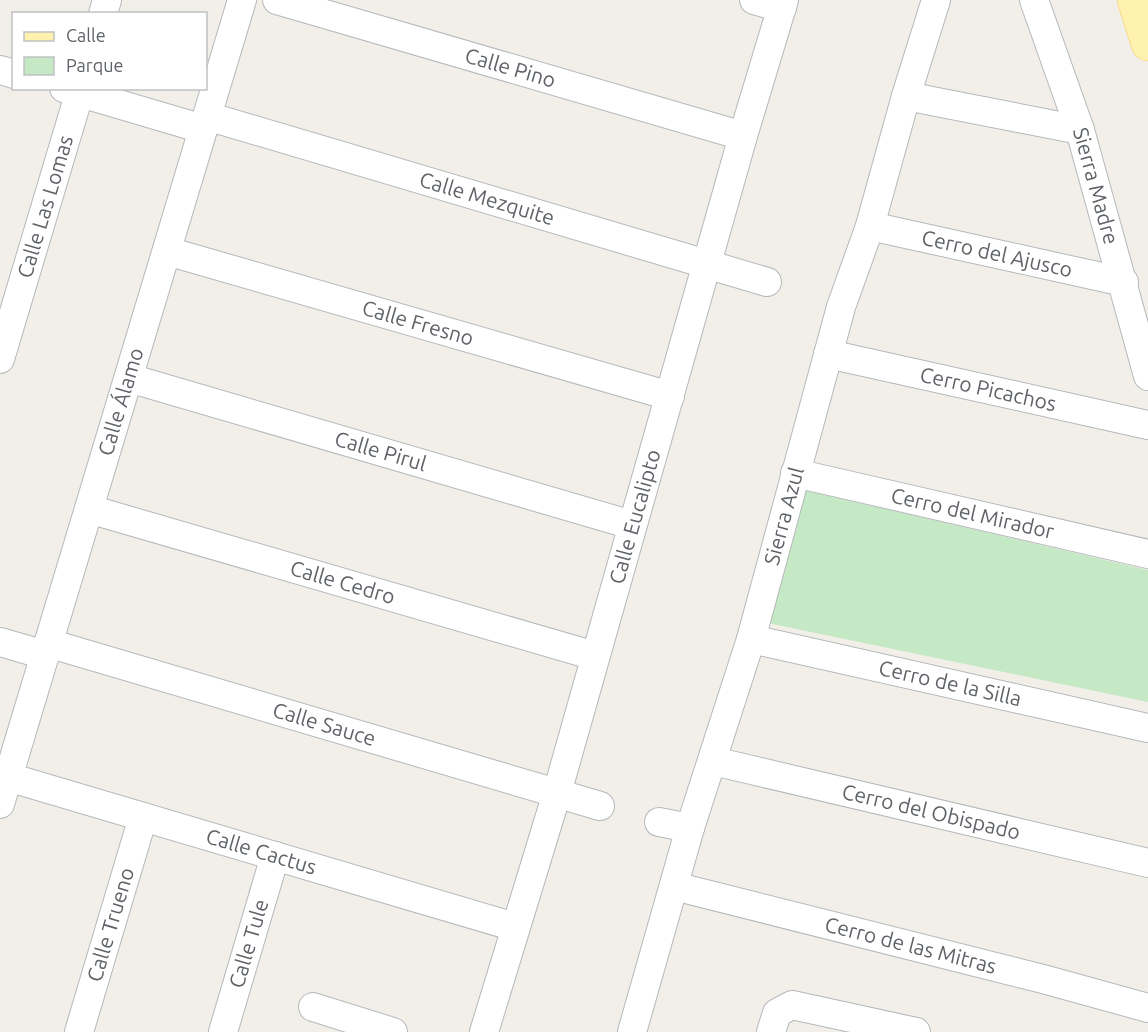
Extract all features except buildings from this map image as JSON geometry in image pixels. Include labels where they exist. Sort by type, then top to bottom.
[{"type":"main road","points":[[1134,0],[1148,44]]},
{"type":"street","name":"Calle Álamo","points":[[0,804],[242,0]]},
{"type":"street","name":"Calle Pino","points":[[277,0],[743,136]]},
{"type":"street","points":[[754,0],[783,4]]},
{"type":"street","name":"Sierra Azul","points":[[632,1032],[690,828],[751,639],[828,354],[829,304],[870,226],[906,96],[936,0]]},
{"type":"street","name":"Sierra Madre","points":[[1034,0],[1080,130],[1124,282],[1148,376]]},
{"type":"street","name":"Calle Eucalipto","points":[[483,1032],[556,794],[743,136],[783,4]]},
{"type":"street","name":"Calle Mezquite","points":[[75,90],[205,122],[707,263],[767,282]]},
{"type":"street","name":"Calle Las Lomas","points":[[0,358],[75,90]]},
{"type":"street","points":[[906,96],[1080,130]]},
{"type":"street","name":"Cerro del Ajusco","points":[[870,226],[1124,282]]},
{"type":"street","name":"Calle Fresno","points":[[167,251],[669,396]]},
{"type":"street","name":"Cerro Picachos","points":[[828,354],[1148,425]]},
{"type":"street","name":"Calle Pirul","points":[[129,378],[632,525]]},
{"type":"street","name":"Cerro del Mirador","points":[[795,473],[1148,554]]},
{"type":"street","name":"Calle Cedro","points":[[89,509],[595,656]]},
{"type":"street","name":"Cerro de la Silla","points":[[751,639],[1148,728]]},
{"type":"street","name":"Calle Sauce","points":[[0,642],[46,649],[600,806]]},
{"type":"street","name":"Cerro del Obispado","points":[[713,761],[1148,863]]},
{"type":"street","name":"Calle Cactus","points":[[8,777],[515,927]]},
{"type":"street","name":"Calle Trueno","points":[[80,1032],[143,817]]},
{"type":"street","points":[[659,822],[690,828]]},
{"type":"street","name":"Calle Tule","points":[[223,1032],[275,856]]},
{"type":"street","name":"Cerro de las Mitras","points":[[674,886],[1043,979],[1148,1008]]},
{"type":"street","points":[[771,1032],[777,1013],[792,1005],[916,1032]]},
{"type":"street","points":[[313,1007],[379,1030]]},
{"type":"green space","points":[[804,490],[1148,570],[1148,702],[763,622]]}]
